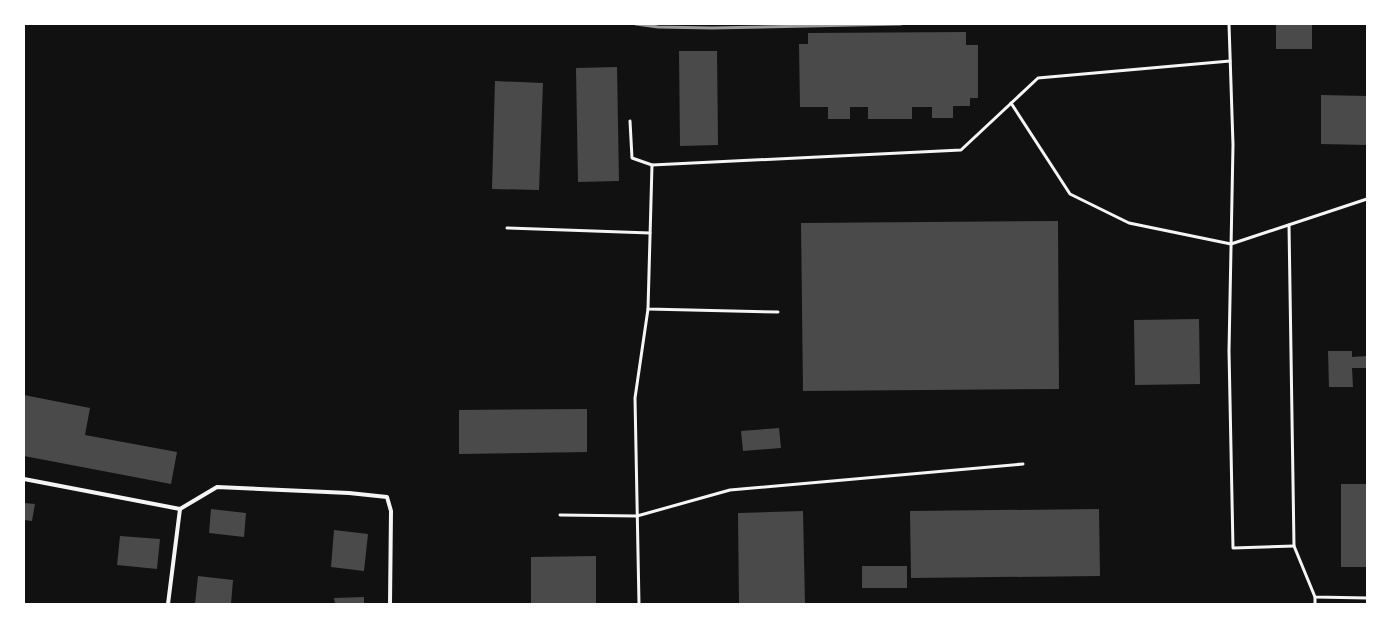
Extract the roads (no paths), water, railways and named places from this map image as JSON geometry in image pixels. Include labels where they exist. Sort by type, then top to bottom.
[{"type":"street","points":[[24,478],[180,509],[217,487],[350,493],[387,497],[391,511],[390,604]]},
{"type":"street","points":[[168,604],[180,509]]},
{"type":"lane","points":[[1229,24],[1233,145],[1229,351],[1233,548],[1294,546]]},
{"type":"lane","points":[[630,121],[632,158],[652,165],[961,150],[1038,78],[1230,61]]},
{"type":"lane","points":[[1011,103],[1070,194],[1129,223],[1231,244],[1367,198]]},
{"type":"lane","points":[[638,604],[635,398],[648,309],[652,165]]},
{"type":"lane","points":[[1289,224],[1294,546],[1315,596],[1315,604]]},
{"type":"lane","points":[[507,228],[650,234]]},
{"type":"lane","points":[[648,309],[778,312]]},
{"type":"lane","points":[[560,514],[637,516],[730,490],[1023,464]]},
{"type":"lane","points":[[1315,596],[1367,598]]},
{"type":"railway","points":[[636,24],[658,27],[712,28],[901,24]]}]
